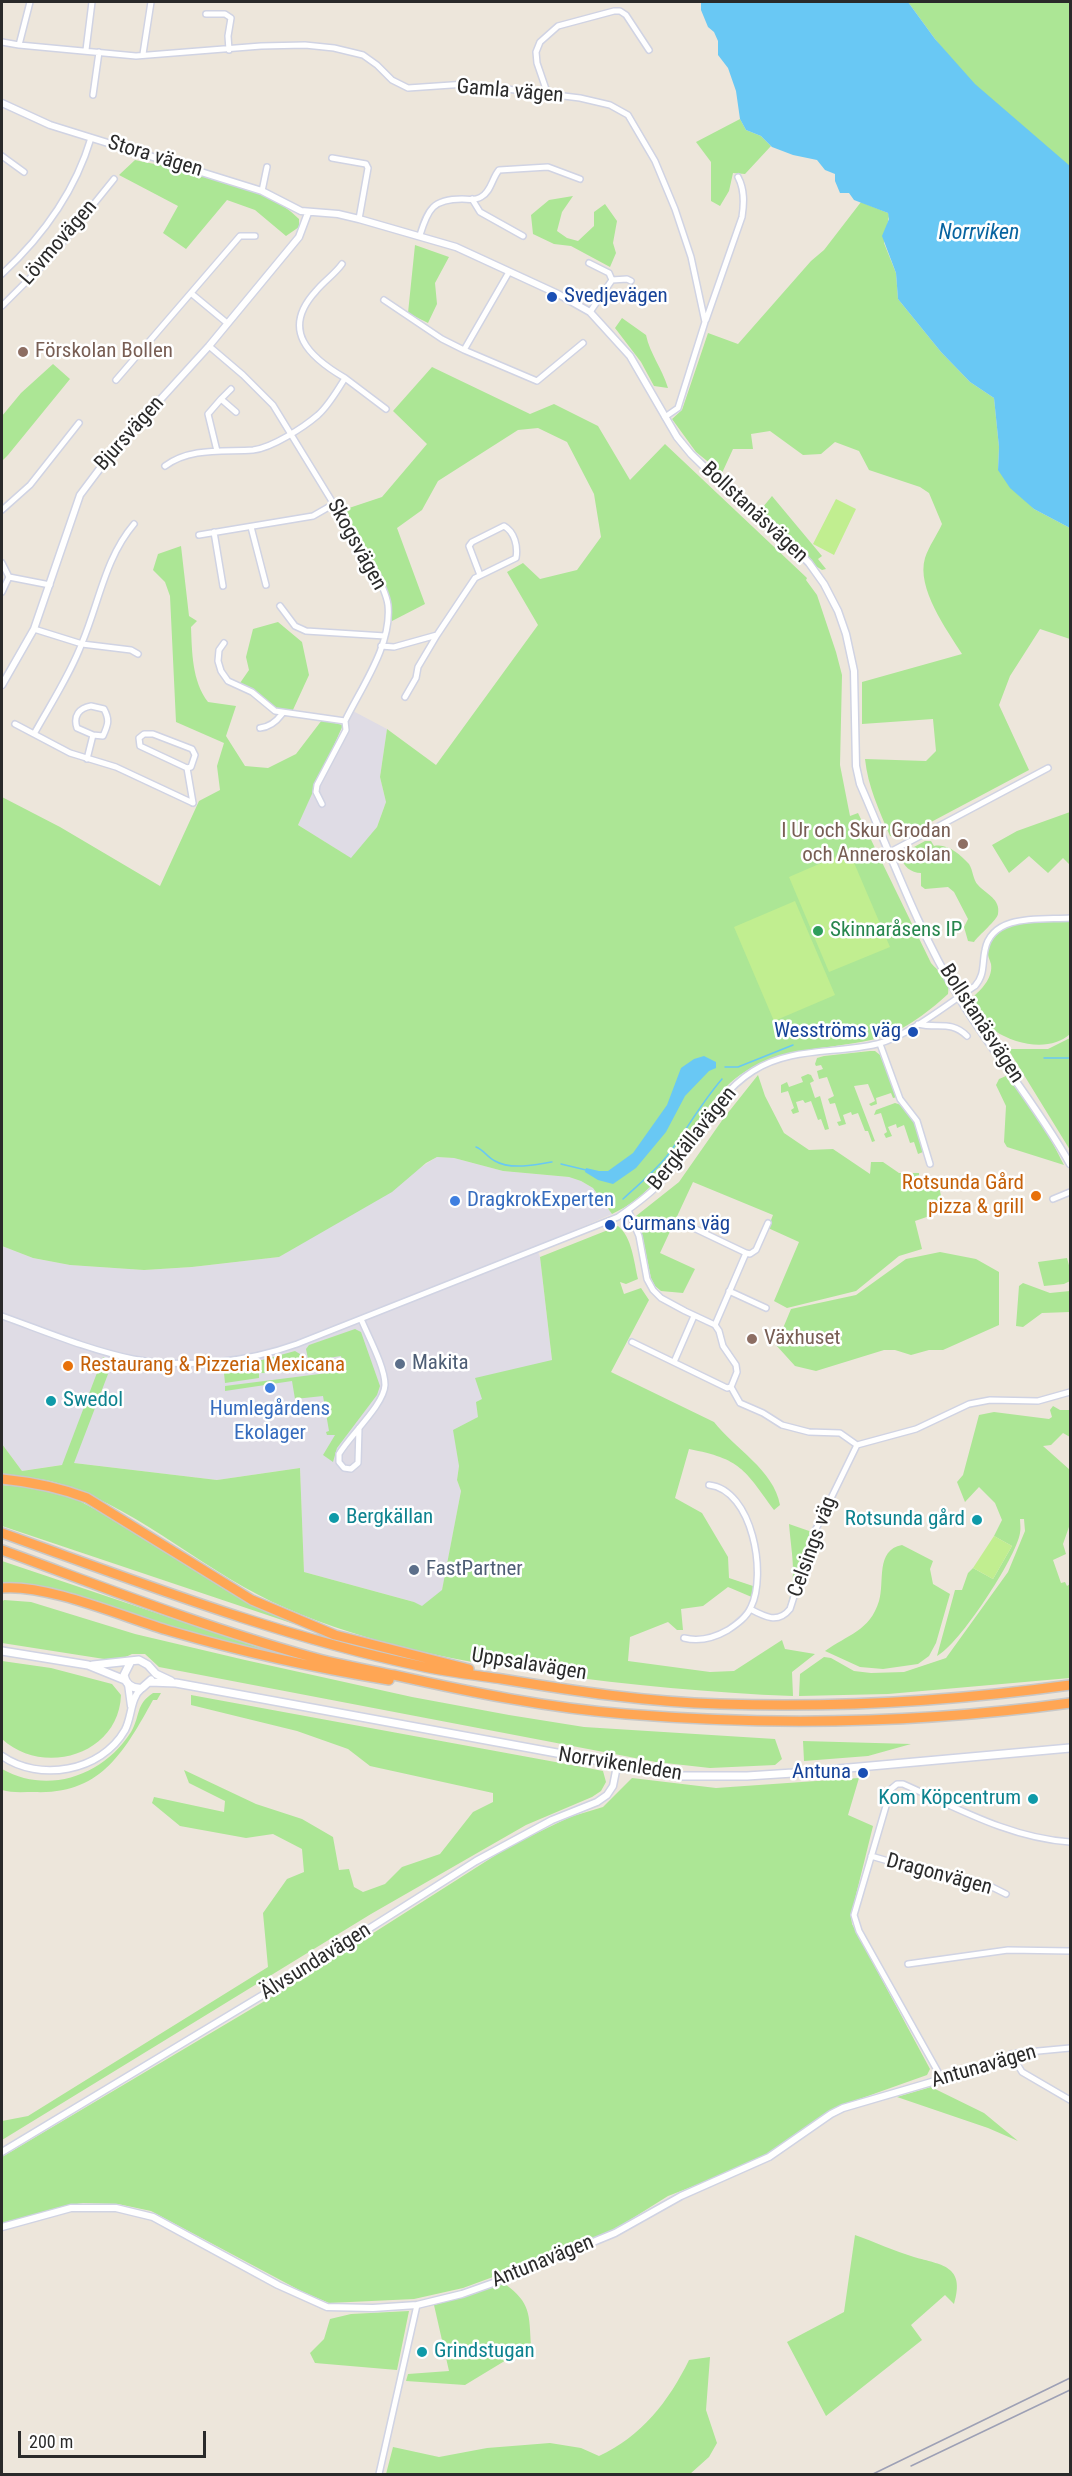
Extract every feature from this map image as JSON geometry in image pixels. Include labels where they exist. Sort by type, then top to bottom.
[{"type":"highway","points":[[2,1479],[58,1487],[87,1498],[252,1600],[335,1635],[530,1684]]},
{"type":"highway","name":"Uppsalavägen","points":[[2,1533],[188,1599],[316,1640],[421,1666],[592,1694],[720,1704],[840,1704],[973,1697],[1071,1685]]},
{"type":"highway","name":"Uppsalavägen","points":[[2,1550],[183,1616],[309,1656],[461,1690],[542,1704],[625,1714],[724,1720],[890,1719],[1071,1702]]},
{"type":"highway","points":[[2,1588],[17,1587],[55,1595],[170,1631],[305,1666],[461,1690]]},
{"type":"main road","points":[[2,1652],[88,1665],[144,1662],[151,1669],[150,1682],[142,1688],[132,1687],[127,1682],[88,1665]]},
{"type":"main road","points":[[127,1682],[125,1670],[130,1663]]},
{"type":"main road","name":"Norrvikenleden","points":[[151,1669],[156,1674],[176,1683]]},
{"type":"main road","name":"Norrvikenleden","points":[[150,1682],[176,1683],[617,1766],[682,1776],[747,1776],[1071,1748]]},
{"type":"street","points":[[19,45],[30,2]]},
{"type":"street","points":[[86,50],[92,2]]},
{"type":"street","points":[[143,54],[151,2]]},
{"type":"street","points":[[548,95],[537,63],[536,52],[540,42],[558,26],[620,11],[626,15],[649,50]]},
{"type":"street","points":[[206,14],[225,14],[231,18],[228,36],[229,50]]},
{"type":"street","name":"Gamla vägen","points":[[2,42],[136,56],[305,45],[334,48],[363,55],[392,80],[408,88],[466,84],[580,98],[610,105],[628,116],[655,161],[675,209],[691,257],[705,322],[678,408],[665,417]]},
{"type":"street","points":[[93,95],[99,52]]},
{"type":"street","name":"Stora vägen","points":[[2,103],[50,125],[262,191],[308,213]]},
{"type":"street","points":[[2,274],[45,229],[64,202],[91,138]]},
{"type":"street","points":[[2,156],[24,172]]},
{"type":"street","points":[[332,158],[366,164],[368,168],[359,219]]},
{"type":"street","points":[[262,191],[267,167]]},
{"type":"street","points":[[420,235],[431,208],[450,199],[472,199],[484,196],[499,170],[548,167],[580,179]]},
{"type":"street","points":[[705,322],[742,217],[744,202],[738,177]]},
{"type":"street","name":"Lövmovägen","points":[[2,306],[51,257],[114,179]]},
{"type":"street","points":[[472,199],[480,212],[523,236]]},
{"type":"street","name":"Bollstanäsvägen","points":[[308,213],[338,214],[420,235],[456,247],[558,294],[590,312],[630,356],[665,417],[691,454],[727,489],[775,528],[809,563],[824,584],[838,611],[846,634],[854,671],[856,766],[860,784],[936,954],[959,997],[1034,1105],[1071,1164]]},
{"type":"street","name":"Bjursvägen","points":[[2,685],[34,628],[80,495],[110,455],[208,346],[299,237],[308,213]]},
{"type":"street","points":[[116,380],[240,236],[255,236]]},
{"type":"street","points":[[588,263],[609,273],[612,280]]},
{"type":"street","points":[[342,264],[315,292],[299,315],[299,331],[306,348],[322,365],[345,378],[386,409]]},
{"type":"street","points":[[464,350],[509,272]]},
{"type":"street","points":[[612,280],[631,281]]},
{"type":"street","points":[[590,312],[612,280]]},
{"type":"street","points":[[192,294],[227,323]]},
{"type":"street","points":[[384,300],[442,339],[537,381],[583,343]]},
{"type":"street","name":"Skogsvägen","points":[[208,346],[243,375],[273,405],[292,432],[382,586],[387,601],[388,618],[385,636],[345,721],[346,730],[317,785],[316,792],[322,804]]},
{"type":"street","points":[[165,466],[175,459],[217,451],[256,450],[272,444],[318,415],[336,394],[345,378]]},
{"type":"street","points":[[217,451],[208,414],[231,389]]},
{"type":"street","points":[[221,399],[236,412]]},
{"type":"street","points":[[2,510],[30,485],[79,423]]},
{"type":"street","points":[[199,536],[313,516],[334,504]]},
{"type":"street","points":[[34,734],[82,644],[108,566],[124,536],[134,524]]},
{"type":"street","points":[[405,698],[416,678],[418,666],[475,578],[516,558],[518,548],[509,529],[504,526],[472,542],[469,546],[480,575]]},
{"type":"street","points":[[250,527],[266,585]]},
{"type":"street","points":[[214,532],[223,586]]},
{"type":"street","points":[[2,564],[9,577]]},
{"type":"street","points":[[9,577],[50,585]]},
{"type":"street","points":[[2,592],[9,577]]},
{"type":"street","points":[[280,606],[295,626],[306,631],[385,636]]},
{"type":"street","points":[[34,628],[82,644],[131,650],[138,654]]},
{"type":"street","points":[[381,646],[394,647],[437,635]]},
{"type":"street","points":[[224,643],[219,650],[218,661],[228,681],[252,692],[282,714],[345,721]]},
{"type":"street","points":[[91,706],[104,709],[108,717],[109,723],[103,736],[93,735],[77,728],[75,721],[82,707],[91,706]]},
{"type":"street","points":[[260,728],[275,722],[282,714]]},
{"type":"street","points":[[15,724],[70,753],[116,766],[193,802],[187,768]]},
{"type":"street","points":[[144,734],[153,734],[192,749],[195,755],[191,767],[187,768],[146,751],[140,746],[139,738],[144,734]]},
{"type":"street","points":[[87,759],[93,735]]},
{"type":"street","points":[[890,852],[1048,768]]},
{"type":"street","name":"Bergkällavägen","points":[[2,1316],[123,1357],[152,1362],[182,1364],[274,1352],[599,1224],[628,1210],[664,1179],[728,1091],[756,1069],[795,1055],[880,1044],[918,1024],[975,986],[983,977],[985,948],[997,928],[1012,922],[1071,918]]},
{"type":"street","points":[[918,1024],[931,1027],[948,1025],[958,1028],[967,1036]]},
{"type":"street","points":[[880,1044],[900,1099],[917,1121],[930,1164]]},
{"type":"street","points":[[1053,1199],[1071,1192]]},
{"type":"street","points":[[628,1210],[639,1236],[647,1279],[653,1290],[661,1298],[694,1316],[715,1324],[723,1346],[736,1365],[731,1387],[740,1403],[782,1425],[809,1432],[840,1434],[857,1445],[916,1429],[969,1404],[990,1400],[1038,1401],[1071,1392]]},
{"type":"street","points":[[679,1221],[750,1254],[756,1250],[768,1223]]},
{"type":"street","points":[[715,1324],[746,1253]]},
{"type":"street","points":[[729,1291],[766,1308]]},
{"type":"street","points":[[674,1362],[694,1316]]},
{"type":"street","points":[[359,1428],[358,1463],[351,1469],[344,1468],[339,1462],[339,1454],[379,1400],[385,1385],[382,1371],[361,1319]]},
{"type":"street","points":[[632,1342],[727,1388],[731,1387]]},
{"type":"street","name":"Celsings väg","points":[[750,1610],[771,1619],[784,1616],[790,1609],[815,1531],[857,1445]]},
{"type":"street","points":[[684,1638],[696,1640],[715,1636],[733,1626],[750,1610],[756,1595],[757,1554],[752,1534],[742,1511],[734,1500],[719,1486],[709,1485]]},
{"type":"street","points":[[127,1682],[132,1713]]},
{"type":"street","points":[[2,1756],[30,1769],[50,1771],[70,1769],[87,1762],[114,1745],[125,1730],[136,1694],[142,1688]]},
{"type":"street","name":"Älvsundavägen","points":[[2,2152],[291,1978],[476,1861],[552,1820],[597,1802],[607,1795],[613,1785],[617,1766]]},
{"type":"street","points":[[942,2079],[856,1926],[855,1911],[891,1789],[897,1784],[903,1784],[991,1824],[1037,1838],[1071,1842]]},
{"type":"street","name":"Dragonvägen","points":[[871,1856],[950,1879],[992,1887],[1006,1894]]},
{"type":"street","points":[[908,1964],[1008,1950],[1071,1951]]},
{"type":"street","name":"Antunavägen","points":[[2,2227],[71,2208],[116,2208],[153,2217],[299,2296],[327,2307],[373,2308],[417,2305],[462,2294],[496,2282],[598,2241],[681,2196],[749,2168],[843,2108],[942,2079],[1011,2054],[1031,2050],[1071,2048]]},
{"type":"street","points":[[1011,2054],[1022,2072],[1071,2100]]},
{"type":"street","points":[[379,2475],[417,2305]]},
{"type":"shaded area","points":[[353,711],[387,729],[380,777],[386,802],[377,827],[352,859],[298,825],[331,748]]},
{"type":"shaded area","points":[[437,1157],[454,1158],[503,1171],[569,1177],[593,1188],[612,1214],[536,1247],[540,1257],[552,1360],[482,1399],[478,1417],[454,1431],[459,1466],[457,1480],[461,1491],[442,1591],[422,1607],[414,1602],[304,1572],[300,1468],[217,1480],[74,1463],[22,1471],[2,1444],[2,1246],[33,1258],[70,1265],[144,1270],[279,1257]]},
{"type":"green space","points":[[908,2],[1070,2],[1070,212],[935,39]]},
{"type":"green space","points":[[740,119],[746,130],[761,136],[771,146],[745,174],[733,173],[729,191],[720,206],[711,201],[711,162],[696,142]]},
{"type":"green space","points":[[135,160],[245,187],[284,207],[299,219],[299,227],[286,236],[255,210],[227,200],[186,249],[163,233],[178,206],[119,175]]},
{"type":"green space","points":[[573,196],[562,212],[557,231],[567,238],[578,241],[594,226],[594,212],[605,204],[617,221],[613,243],[616,253],[610,267],[571,246],[554,244],[533,234],[531,215],[549,200]]},
{"type":"green space","points":[[861,202],[888,213],[884,243],[896,273],[898,299],[941,352],[970,382],[994,398],[999,447],[998,469],[1034,509],[1070,528],[1070,639],[1040,629],[1010,676],[999,705],[1029,770],[901,838],[890,836],[871,789],[865,759],[926,761],[936,751],[933,719],[862,724],[862,682],[962,654],[941,621],[925,582],[923,570],[925,558],[942,524],[929,493],[920,487],[869,470],[859,451],[835,442],[821,454],[803,455],[770,431],[751,434],[753,449],[733,449],[722,473],[696,452],[672,419],[682,410],[708,333],[738,344],[811,261],[824,250]]},
{"type":"green space","points":[[415,245],[449,257],[435,283],[437,304],[428,323],[408,313]]},
{"type":"green space","points":[[622,318],[646,335],[668,388],[654,386],[641,362],[615,328]]},
{"type":"green space","points":[[53,364],[70,379],[2,461],[2,416],[21,393]]},
{"type":"green space","points":[[432,367],[530,414],[554,404],[598,426],[630,480],[665,444],[807,578],[806,580],[817,595],[842,675],[840,765],[850,816],[858,813],[931,963],[948,985],[948,994],[922,1016],[882,1037],[787,1054],[755,1066],[740,1075],[708,1108],[668,1167],[652,1185],[634,1201],[612,1214],[593,1188],[569,1177],[503,1171],[454,1158],[437,1157],[426,1163],[392,1192],[279,1257],[144,1270],[70,1265],[33,1258],[2,1246],[2,797],[60,827],[160,886],[199,801],[220,790],[217,766],[224,743],[176,722],[170,596],[165,582],[153,570],[158,554],[181,546],[189,616],[197,621],[191,627],[196,676],[208,702],[236,706],[226,736],[245,766],[268,768],[296,754],[322,720],[343,725],[298,825],[351,858],[377,827],[386,802],[380,777],[387,729],[436,765],[538,625],[507,572],[523,563],[540,579],[577,570],[601,537],[594,494],[567,442],[538,428],[518,430],[438,481],[422,510],[397,528],[425,604],[392,621],[391,602],[380,576],[343,510],[382,497],[427,444],[393,411]]},
{"type":"green space","points":[[772,496],[822,556],[818,559],[826,569],[822,570],[811,563],[758,513]]},
{"type":"green space","points":[[836,499],[856,509],[834,555],[813,544]]},
{"type":"green space","points":[[278,622],[302,642],[309,675],[292,712],[274,708],[249,687],[240,683],[249,670],[246,657],[253,629]]},
{"type":"green space","points":[[1070,812],[1070,865],[1063,858],[1048,873],[1029,856],[1009,873],[992,845],[1017,831]]},
{"type":"green space","points":[[925,841],[931,841],[934,846],[944,846],[962,857],[969,864],[976,883],[997,904],[997,917],[974,942],[968,941],[964,927],[968,919],[954,892],[948,887],[925,889],[921,886],[921,873],[911,870],[902,860],[903,853]]},
{"type":"green space","points":[[849,851],[890,947],[829,972],[789,877]]},
{"type":"green space","points":[[795,901],[835,995],[774,1021],[734,927]]},
{"type":"green space","points":[[1070,920],[1070,1034],[1058,1041],[1043,1045],[1027,1044],[997,1032],[985,1022],[977,1010],[974,996],[989,978],[991,964],[988,952],[991,940],[999,932],[1009,927],[1035,922]]},
{"type":"green space","points":[[1070,1038],[1070,1150],[1008,1049],[1048,1049]]},
{"type":"green space","points":[[875,1051],[880,1055],[897,1097],[893,1098],[891,1093],[876,1098],[877,1104],[871,1106],[869,1104],[875,1101],[868,1084],[854,1086],[875,1141],[872,1142],[858,1113],[852,1115],[851,1112],[843,1115],[846,1124],[839,1126],[837,1122],[841,1121],[835,1103],[830,1104],[828,1099],[834,1096],[827,1077],[819,1079],[817,1071],[823,1069],[821,1065],[816,1066],[815,1064],[817,1058],[824,1056]]},
{"type":"green space","points":[[808,1074],[814,1081],[810,1083],[815,1098],[820,1096],[829,1129],[825,1130],[821,1119],[818,1120],[811,1101],[796,1102],[799,1112],[793,1114],[791,1110],[794,1108],[788,1091],[781,1093],[781,1085],[787,1082],[789,1087],[803,1082],[801,1077]]},
{"type":"green space","points":[[758,1075],[765,1096],[784,1133],[809,1150],[833,1149],[870,1174],[871,1162],[883,1162],[899,1173],[919,1173],[919,1179],[939,1186],[944,1211],[915,1221],[922,1249],[899,1256],[856,1291],[787,1308],[774,1301],[799,1242],[768,1228],[773,1215],[693,1182],[660,1253],[695,1269],[683,1293],[661,1291],[655,1286],[636,1216],[679,1182],[723,1119]]},
{"type":"green space","points":[[1006,1076],[1031,1106],[1064,1165],[1007,1147],[1004,1142],[1006,1106],[996,1085],[999,1079]]},
{"type":"green space","points":[[895,1103],[901,1105],[911,1116],[918,1131],[923,1152],[918,1154],[914,1142],[910,1143],[904,1125],[897,1128],[896,1124],[888,1127],[892,1136],[886,1138],[884,1134],[887,1132],[881,1113],[874,1115],[876,1110]]},
{"type":"green space","points":[[618,1226],[629,1243],[638,1279],[626,1284],[620,1282],[624,1294],[641,1288],[649,1300],[611,1372],[714,1422],[762,1470],[776,1492],[780,1505],[774,1510],[748,1475],[731,1462],[689,1449],[675,1498],[702,1513],[728,1557],[729,1578],[756,1587],[754,1598],[728,1587],[703,1606],[681,1609],[683,1630],[677,1630],[668,1622],[630,1637],[628,1661],[710,1672],[734,1671],[782,1640],[785,1649],[815,1654],[792,1672],[793,1696],[671,1688],[549,1674],[448,1657],[382,1642],[318,1621],[257,1594],[149,1527],[93,1497],[49,1481],[2,1475],[2,1444],[22,1471],[62,1465],[103,1357],[113,1361],[74,1463],[217,1480],[300,1468],[304,1572],[422,1606],[442,1590],[461,1491],[457,1480],[459,1466],[453,1430],[478,1417],[476,1402],[482,1399],[475,1378],[552,1360],[540,1257]]},
{"type":"green space","points":[[940,1252],[976,1259],[999,1272],[999,1325],[943,1350],[929,1350],[911,1355],[895,1350],[884,1350],[816,1371],[795,1366],[776,1345],[791,1309],[856,1295],[906,1259]]},
{"type":"green space","points":[[1067,1258],[1070,1281],[1064,1284],[1044,1286],[1038,1262]]},
{"type":"green space","points":[[1023,1283],[1050,1293],[1070,1291],[1070,1312],[1042,1313],[1023,1327],[1016,1326],[1019,1286]]},
{"type":"green space","points":[[355,1329],[361,1332],[380,1386],[377,1395],[337,1448],[333,1462],[323,1455],[335,1435],[327,1435],[326,1432],[329,1431],[323,1396],[295,1399],[292,1381],[225,1391],[225,1386],[343,1371],[341,1356],[316,1360],[316,1365],[309,1364],[306,1349],[309,1345]]},
{"type":"green space","points":[[295,1351],[300,1354],[301,1360],[298,1367],[288,1369],[286,1364],[273,1366],[274,1373],[259,1373],[259,1378],[225,1383],[224,1373],[220,1373],[223,1366],[262,1360]]},
{"type":"green space","points":[[1053,1406],[1060,1410],[1070,1410],[1070,1437],[1063,1433],[1051,1445],[1043,1446],[1070,1470],[1070,1524],[1063,1544],[1066,1554],[1053,1560],[1061,1583],[1065,1582],[1067,1586],[1070,1584],[1070,1678],[888,1694],[799,1696],[800,1674],[824,1657],[831,1658],[854,1671],[871,1673],[904,1672],[946,1658],[1008,1572],[1025,1531],[1024,1519],[1020,1519],[1020,1531],[1016,1545],[998,1580],[959,1636],[937,1656],[955,1590],[962,1590],[968,1573],[973,1568],[993,1579],[1012,1546],[994,1536],[1002,1520],[995,1503],[979,1487],[965,1502],[957,1482],[963,1475],[979,1415],[994,1412],[1049,1419],[1052,1417],[1050,1410]]},
{"type":"green space","points":[[2,1485],[36,1488],[76,1499],[234,1595],[294,1624],[2,1526]]},
{"type":"green space","points":[[789,1524],[812,1532],[791,1604],[785,1613],[793,1579]]},
{"type":"green space","points":[[994,1536],[1012,1546],[993,1579],[973,1568]]},
{"type":"green space","points":[[902,1545],[933,1561],[930,1569],[933,1584],[950,1594],[936,1643],[929,1656],[918,1664],[883,1669],[860,1667],[825,1651],[857,1631],[870,1619],[881,1593],[884,1560],[894,1548]]},
{"type":"green space","points":[[2,1561],[284,1656],[2,1586]]},
{"type":"green space","points":[[4,1600],[31,1602],[135,1634],[245,1660],[412,1697],[509,1715],[584,1727],[775,1739],[782,1759],[775,1765],[710,1768],[656,1762],[159,1667],[145,1654],[132,1654],[117,1661],[2,1643],[2,1602]]},
{"type":"green space","points":[[2,1661],[51,1668],[112,1684],[121,1695],[117,1716],[107,1733],[93,1745],[76,1754],[57,1758],[38,1757],[19,1750],[2,1739]]},
{"type":"green space","points":[[153,1693],[161,1693],[157,1700],[153,1700],[132,1737],[108,1767],[93,1778],[77,1786],[57,1791],[9,1792],[2,1790],[2,1769],[20,1777],[56,1780],[73,1777],[106,1760],[131,1732],[143,1702]]},
{"type":"green space","points":[[191,1695],[603,1771],[606,1782],[601,1791],[592,1797],[526,1825],[371,1914],[2,2140],[2,2121],[28,2116],[268,1967],[263,1913],[287,1879],[304,1872],[302,1849],[273,1834],[246,1838],[180,1826],[152,1803],[154,1797],[224,1812],[225,1801],[189,1783],[184,1770],[256,1804],[302,1819],[333,1837],[339,1870],[349,1869],[354,1887],[363,1892],[385,1884],[402,1867],[440,1854],[473,1812],[493,1802],[493,1793],[370,1766],[348,1749],[297,1731],[191,1705]]},
{"type":"green space","points":[[803,1741],[911,1744],[868,1756],[804,1761]]},
{"type":"green space","points":[[632,1778],[716,1788],[859,1778],[848,1815],[873,1826],[851,1915],[852,1924],[930,2069],[927,2075],[834,2108],[767,2154],[730,2172],[668,2196],[617,2228],[553,2255],[463,2288],[414,2299],[329,2303],[301,2291],[151,2211],[118,2204],[83,2203],[64,2206],[2,2224],[2,2157],[290,1986],[510,1846],[570,1817],[603,1807]]},
{"type":"green space","points":[[931,2087],[984,2113],[1018,2141],[988,2128],[897,2097]]},
{"type":"green space","points":[[855,2235],[907,2255],[942,2265],[954,2274],[957,2291],[954,2304],[945,2295],[911,2325],[922,2340],[826,2416],[787,2342],[844,2312]]},
{"type":"green space","points":[[505,2284],[520,2297],[527,2310],[531,2345],[465,2385],[406,2381],[408,2374],[449,2371],[434,2305]]},
{"type":"green space","points":[[409,2311],[397,2370],[315,2363],[310,2353],[324,2339],[330,2319],[351,2314]]},
{"type":"green space","points":[[710,2357],[706,2410],[717,2443],[709,2457],[690,2474],[386,2474],[393,2447],[439,2457],[487,2448],[550,2443],[581,2448],[599,2456],[628,2439],[641,2428],[663,2403],[689,2360]]},
{"type":"water","name":"Norrviken","points":[[701,2],[908,2],[935,39],[975,84],[1070,166],[1070,528],[1034,509],[1010,488],[998,470],[999,447],[994,398],[970,382],[941,352],[898,299],[896,273],[882,236],[889,219],[888,213],[854,200],[849,193],[840,193],[835,174],[825,170],[817,160],[793,155],[772,147],[761,136],[746,130],[740,119],[736,91],[728,68],[718,55],[718,41],[714,32],[708,27],[701,10]]},
{"type":"water","points":[[704,1056],[716,1062],[716,1068],[709,1071],[685,1096],[666,1132],[636,1168],[613,1184],[598,1180],[585,1172],[586,1168],[608,1171],[633,1153],[667,1105],[681,1068],[694,1059]]},
{"type":"waterway","points":[[725,1067],[738,1067],[793,1045]]},
{"type":"waterway","points":[[1044,1058],[1070,1058]]},
{"type":"waterway","points":[[623,1199],[667,1156],[722,1079]]},
{"type":"waterway","points":[[476,1147],[501,1164],[523,1166],[552,1162]]},
{"type":"waterway","points":[[561,1164],[586,1170]]},
{"type":"railway","points":[[873,2474],[1070,2378]]},
{"type":"railway","points":[[911,2466],[1070,2390]]},
{"type":"place","name":"Svedjevägen","points":[[552,297]]},
{"type":"place","name":"Förskolan Bollen","points":[[23,352]]},
{"type":"place","name":"I Ur och Skur Grodan och Anneroskolan","points":[[963,844]]},
{"type":"place","name":"Skinnaråsens IP","points":[[818,931]]},
{"type":"place","name":"Wesströms väg","points":[[913,1032]]},
{"type":"place","name":"Rotsunda Gård pizza & grill","points":[[1036,1196]]},
{"type":"place","name":"DragkrokExperten","points":[[455,1201]]},
{"type":"place","name":"Curmans väg","points":[[610,1225]]},
{"type":"place","name":"Växhuset","points":[[752,1339]]},
{"type":"place","name":"Makita","points":[[400,1364]]},
{"type":"place","name":"Restaurang & Pizzeria Mexicana","points":[[68,1366]]},
{"type":"place","name":"Humlegårdens Ekolager","points":[[270,1388]]},
{"type":"place","name":"Swedol","points":[[51,1401]]},
{"type":"place","name":"Bergkällan","points":[[334,1518]]},
{"type":"place","name":"Rotsunda gård","points":[[977,1520]]},
{"type":"place","name":"FastPartner","points":[[414,1570]]},
{"type":"place","name":"Antuna","points":[[863,1773]]},
{"type":"place","name":"Kom Köpcentrum","points":[[1033,1799]]},
{"type":"place","name":"Grindstugan","points":[[422,2352]]}]
